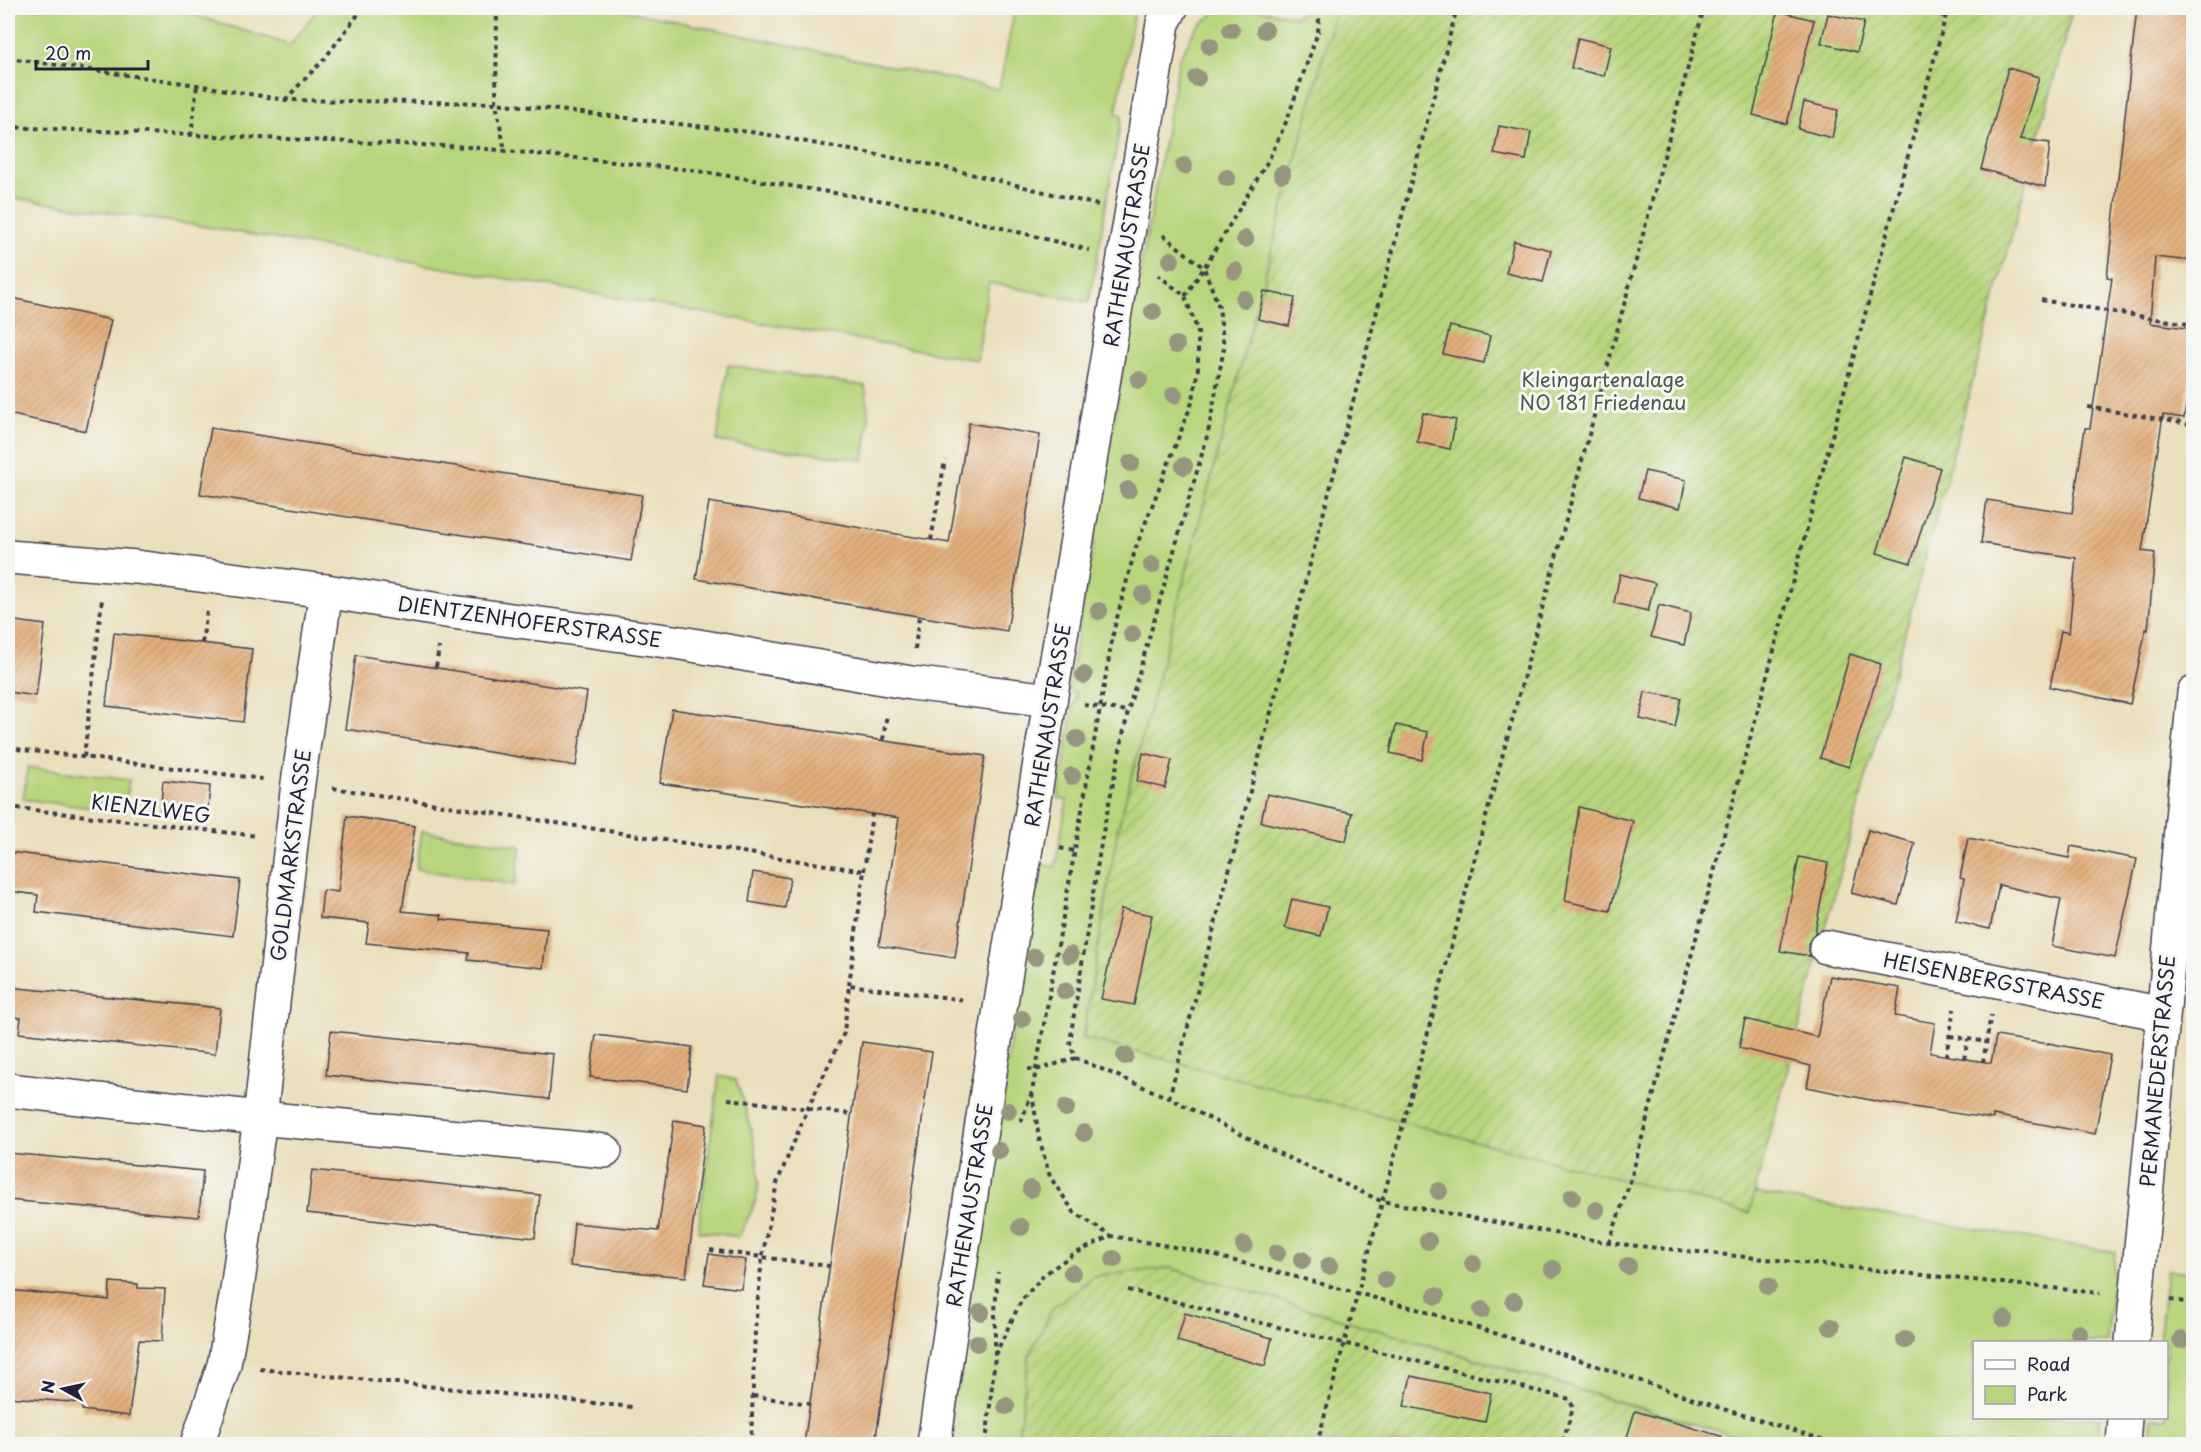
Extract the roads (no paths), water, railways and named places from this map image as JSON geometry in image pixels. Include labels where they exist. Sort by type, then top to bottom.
[{"type":"street","name":"RATHENAUSTRASSE","points":[[934,1444],[971,1182],[1050,700],[1163,23],[1170,8]]},
{"type":"street","name":"DIENTZENHOFERSTRASSE","points":[[8,557],[106,564],[326,591],[445,611],[681,643],[911,682],[1050,700]]},
{"type":"street","name":"GOLDMARKSTRASSE","points":[[197,1444],[224,1365],[237,1290],[260,1118],[298,783],[326,591]]},
{"type":"street","name":"PERMANEDERSTRASSE","points":[[2132,1341],[2193,693]]},
{"type":"street","name":"HEISENBERGSTRASSE","points":[[1826,947],[2163,1014]]},
{"type":"street","points":[[8,1090],[260,1118],[605,1151]]},
{"type":"street","points":[[2123,1444],[2125,1419]]},
{"type":"park label","name":"Kleingartenalage NO 181 Friedenau","points":[[1603,390]]}]
